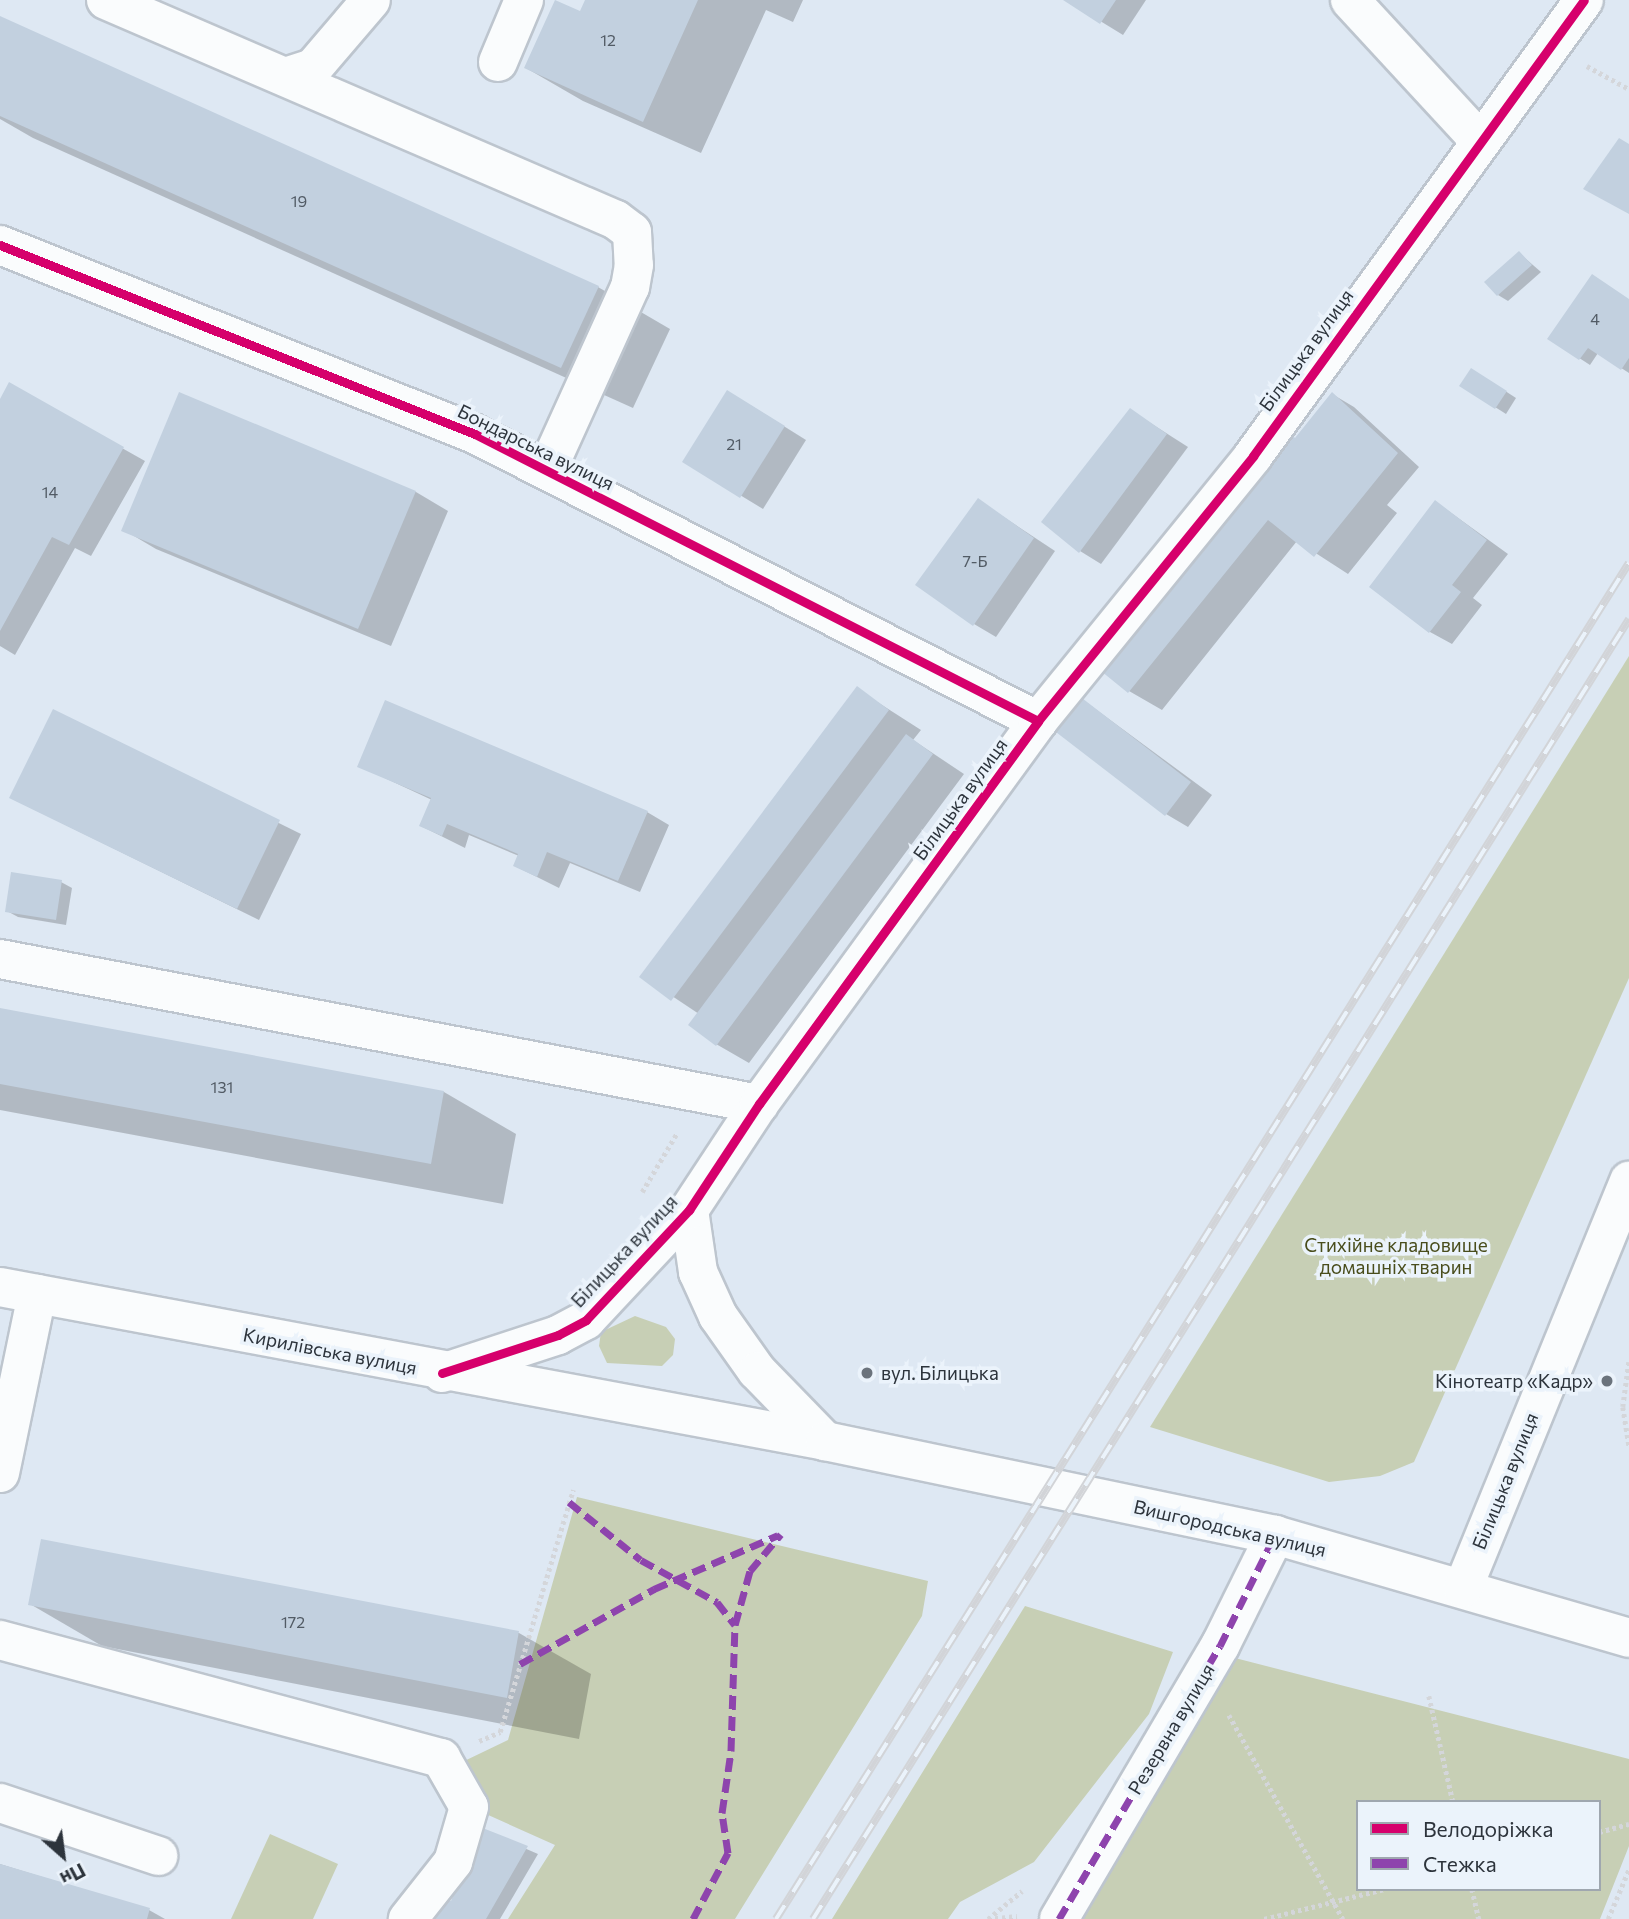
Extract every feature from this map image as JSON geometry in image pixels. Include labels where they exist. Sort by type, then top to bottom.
[{"type":"street","points":[[106,0],[288,76],[616,220],[632,232],[635,265],[630,287],[547,470]]},
{"type":"street","points":[[288,76],[313,68],[371,0]]},
{"type":"street","points":[[498,62],[524,0]]},
{"type":"street","points":[[1350,0],[1479,140]]},
{"type":"street","name":"Білицька вулиця","points":[[442,1373],[558,1335],[586,1320],[689,1210],[759,1104],[1038,721],[1253,456],[1479,140],[1584,0]]},
{"type":"street","name":"Бондарська вулиця","points":[[3,254],[475,434],[1038,721]]},
{"type":"street","points":[[0,959],[759,1104]]},
{"type":"street","name":"Білицька вулиця","points":[[1463,1588],[1629,1181]]},
{"type":"street","name":"Білицька вулиця","points":[[689,1210],[698,1272],[718,1316],[757,1371],[825,1441]]},
{"type":"street","name":"Кирилівська вулиця","points":[[0,1287],[442,1373],[825,1441]]},
{"type":"street","points":[[0,1473],[37,1294]]},
{"type":"street","name":"Вишгородська вулиця","points":[[825,1441],[1275,1535],[1629,1638]]},
{"type":"street","name":"Резервна вулиця","points":[[1059,1919],[1205,1672],[1275,1535]]},
{"type":"street","points":[[0,1640],[441,1758],[469,1807],[453,1862],[408,1919]]},
{"type":"street","points":[[0,1803],[158,1856]]},
{"type":"path","points":[[1629,1362],[1623,1407],[1629,1446]]},
{"type":"path","points":[[441,1758],[500,1731],[573,1490]]},
{"type":"path","points":[[1205,1672],[1343,1919]]},
{"type":"path","points":[[1429,1696],[1453,1800]]},
{"type":"path","points":[[1601,1831],[1629,1824]]},
{"type":"path","points":[[1608,1919],[1629,1868]]},
{"type":"path","points":[[1264,1919],[1377,1891]]},
{"type":"path","points":[[1472,1891],[1479,1919]]},
{"type":"green space","name":"Стихійне кладовище домашніх тварин","points":[[1629,656],[1629,978],[1414,1462],[1380,1476],[1329,1482],[1150,1427]]},
{"type":"green space","points":[[635,1316],[666,1327],[675,1339],[673,1355],[662,1366],[607,1363],[599,1346],[601,1332]]},
{"type":"green space","points":[[577,1497],[928,1581],[922,1616],[735,1919],[508,1919],[555,1845],[486,1814],[456,1765],[508,1740]]},
{"type":"green space","points":[[1025,1606],[1173,1652],[1149,1714],[1034,1862],[960,1902],[948,1919],[832,1919]]},
{"type":"green space","points":[[1235,1658],[1629,1759],[1629,1846],[1600,1919],[1077,1919]]},
{"type":"green space","points":[[270,1834],[338,1864],[313,1919],[231,1919]]},
{"type":"building","points":[[555,0],[580,11],[585,0],[698,0],[643,122],[524,68]]},
{"type":"building","points":[[1063,0],[1116,0],[1100,24]]},
{"type":"building","points":[[0,16],[599,286],[561,368],[0,116]]},
{"type":"building","points":[[1619,138],[1629,144],[1629,214],[1583,189]]},
{"type":"building","points":[[1519,251],[1532,265],[1497,296],[1484,282]]},
{"type":"building","points":[[1592,274],[1629,299],[1629,358],[1621,370],[1588,348],[1579,360],[1547,339]]},
{"type":"building","points":[[1471,368],[1507,391],[1495,409],[1459,386]]},
{"type":"building","points":[[9,382],[124,447],[69,545],[52,537],[0,631],[0,399]]},
{"type":"building","points":[[727,390],[785,426],[740,498],[682,462]]},
{"type":"building","points":[[179,392],[416,491],[358,629],[121,531]]},
{"type":"building","points":[[1332,392],[1398,453],[1314,557],[1268,520],[1128,693],[1101,671],[1291,434],[1295,438]]},
{"type":"building","points":[[1130,408],[1167,434],[1079,553],[1041,522]]},
{"type":"building","points":[[978,498],[1034,538],[973,626],[915,585]]},
{"type":"building","points":[[1435,500],[1487,540],[1452,585],[1461,592],[1429,633],[1369,587]]},
{"type":"building","points":[[857,686],[889,710],[671,1001],[639,977]]},
{"type":"building","points":[[1078,695],[1191,782],[1165,816],[1052,729]]},
{"type":"building","points":[[385,700],[648,811],[618,881],[547,852],[537,877],[513,866],[518,854],[447,824],[442,836],[419,826],[431,798],[357,767]]},
{"type":"building","points":[[53,709],[280,820],[237,909],[9,798]]},
{"type":"building","points":[[906,734],[933,754],[716,1046],[688,1025]]},
{"type":"building","points":[[11,872],[62,880],[56,920],[5,912]]},
{"type":"building","points":[[0,1008],[444,1091],[431,1164],[0,1084]]},
{"type":"building","points":[[41,1539],[519,1631],[507,1698],[28,1605]]},
{"type":"building","points":[[475,1825],[528,1846],[486,1919],[428,1919],[442,1895],[451,1901],[472,1847]]},
{"type":"building","points":[[0,1864],[150,1908],[147,1919],[0,1919]]},
{"type":"railway","points":[[776,1919],[1629,563]]},
{"type":"railway","points":[[813,1919],[1629,619]]},
{"type":"marked path","points":[[569,1502],[641,1560],[717,1602],[735,1625]]},
{"type":"marked path","points":[[693,1919],[728,1853],[722,1813],[731,1751],[735,1625],[750,1571],[781,1534]]},
{"type":"marked path","points":[[520,1664],[654,1589],[778,1535]]},
{"type":"marked path","points":[[1059,1919],[1220,1646],[1275,1535]]},
{"type":"cycle path","points":[[442,1373],[558,1335],[586,1320],[689,1210],[759,1104],[1038,721],[1253,456],[1584,0]]},
{"type":"cycle path","points":[[0,245],[475,434],[1038,721]]},
{"type":"place","name":"вул. Білицька","points":[[867,1373]]},
{"type":"place","name":"Кінотеатр «Кадр»","points":[[1607,1381]]}]
